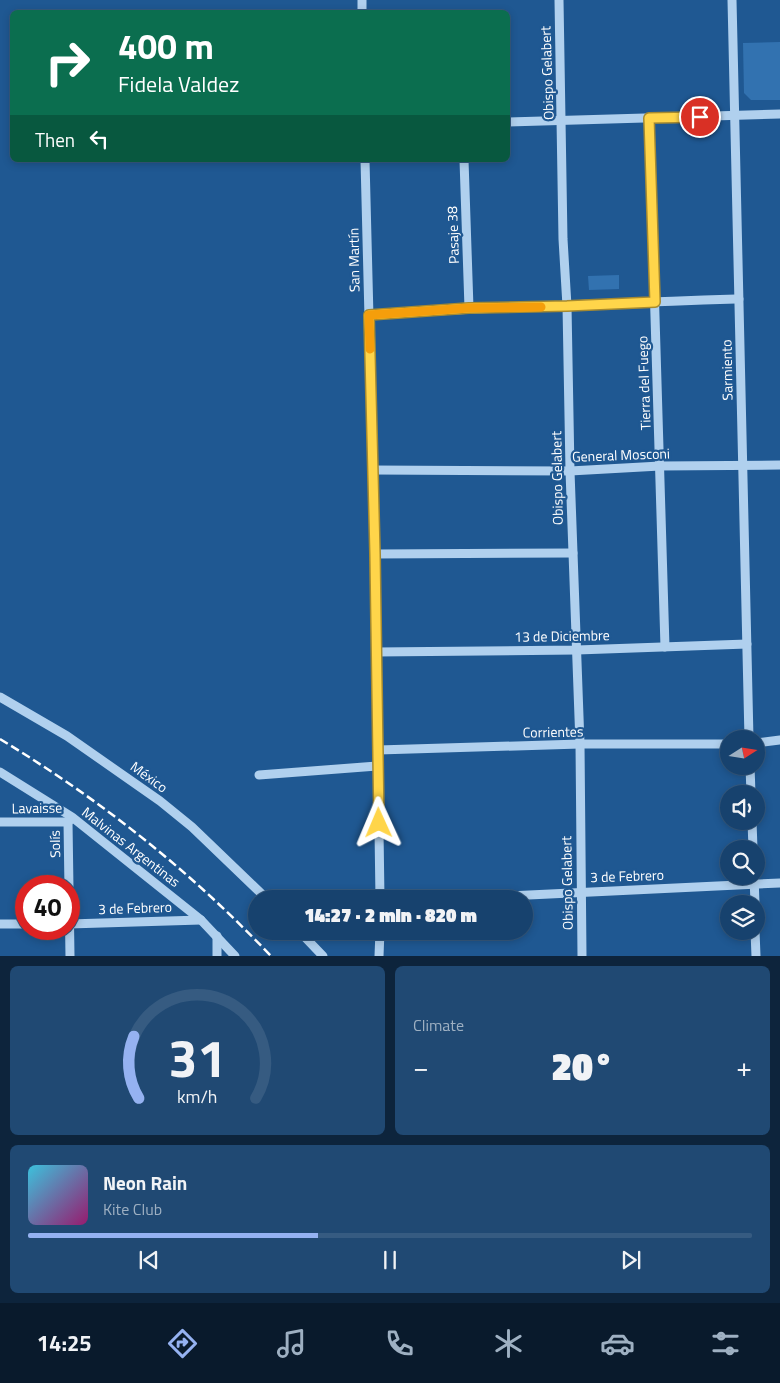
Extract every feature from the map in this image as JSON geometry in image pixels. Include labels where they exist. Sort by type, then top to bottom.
[{"type":"street","name":"Obispo Gelabert","points":[[559,0],[563,239],[567,306],[572,553],[580,744],[582,956]]},
{"type":"street","name":"Sarmiento","points":[[732,0],[749,730]]},
{"type":"street","points":[[510,122],[780,114]]},
{"type":"street","name":"Tierra del Fuego","points":[[649,118],[665,647]]},
{"type":"street","name":"San Martín","points":[[365,162],[375,554],[380,890]]},
{"type":"street","name":"Pasaje 38","points":[[464,162],[469,308]]},
{"type":"street","points":[[369,315],[469,308],[739,299]]},
{"type":"street","name":"General Mosconi","points":[[373,470],[570,471],[660,466],[780,465]]},
{"type":"street","points":[[375,554],[572,553]]},
{"type":"street","name":"13 de Diciembre","points":[[376,652],[577,650],[747,644]]},
{"type":"street","name":"México","points":[[0,697],[67,736],[160,802],[243,874],[258,890]]},
{"type":"street","points":[[765,742],[780,740]]},
{"type":"street","name":"Corrientes","points":[[378,750],[580,744],[720,744]]},
{"type":"street","points":[[259,775],[378,766]]},
{"type":"street","name":"Malvinas Argentinas","points":[[0,772],[70,820],[201,920],[236,956]]},
{"type":"street","name":"Lavaisse","points":[[0,822],[70,820]]},
{"type":"street","name":"Solís","points":[[69,875],[70,820]]},
{"type":"street","name":"3 de Febrero","points":[[765,881],[780,883]]},
{"type":"street","name":"3 de Febrero","points":[[533,894],[720,882]]},
{"type":"street","name":"3 de Febrero","points":[[80,924],[201,920]]},
{"type":"street","points":[[0,924],[15,924]]},
{"type":"street","points":[[217,936],[217,956]]},
{"type":"street","name":"Solís","points":[[70,940],[70,956]]},
{"type":"street","points":[[308,940],[323,956]]},
{"type":"street","points":[[379,956],[380,940]]},
{"type":"street","points":[[755,940],[756,956]]},
{"type":"shaded area","points":[[780,42],[780,100],[751,100],[744,93],[743,43]]},
{"type":"shaded area","points":[[619,275],[619,289],[589,290],[588,276]]},
{"type":"railway","points":[[0,739],[74,787],[143,838],[208,894],[271,956]]},
{"type":"slow traffic","points":[[370,349],[369,315],[469,308],[541,307]]},
{"type":"route","points":[[379,823],[369,315],[469,308],[655,302],[649,118],[700,117]]}]
